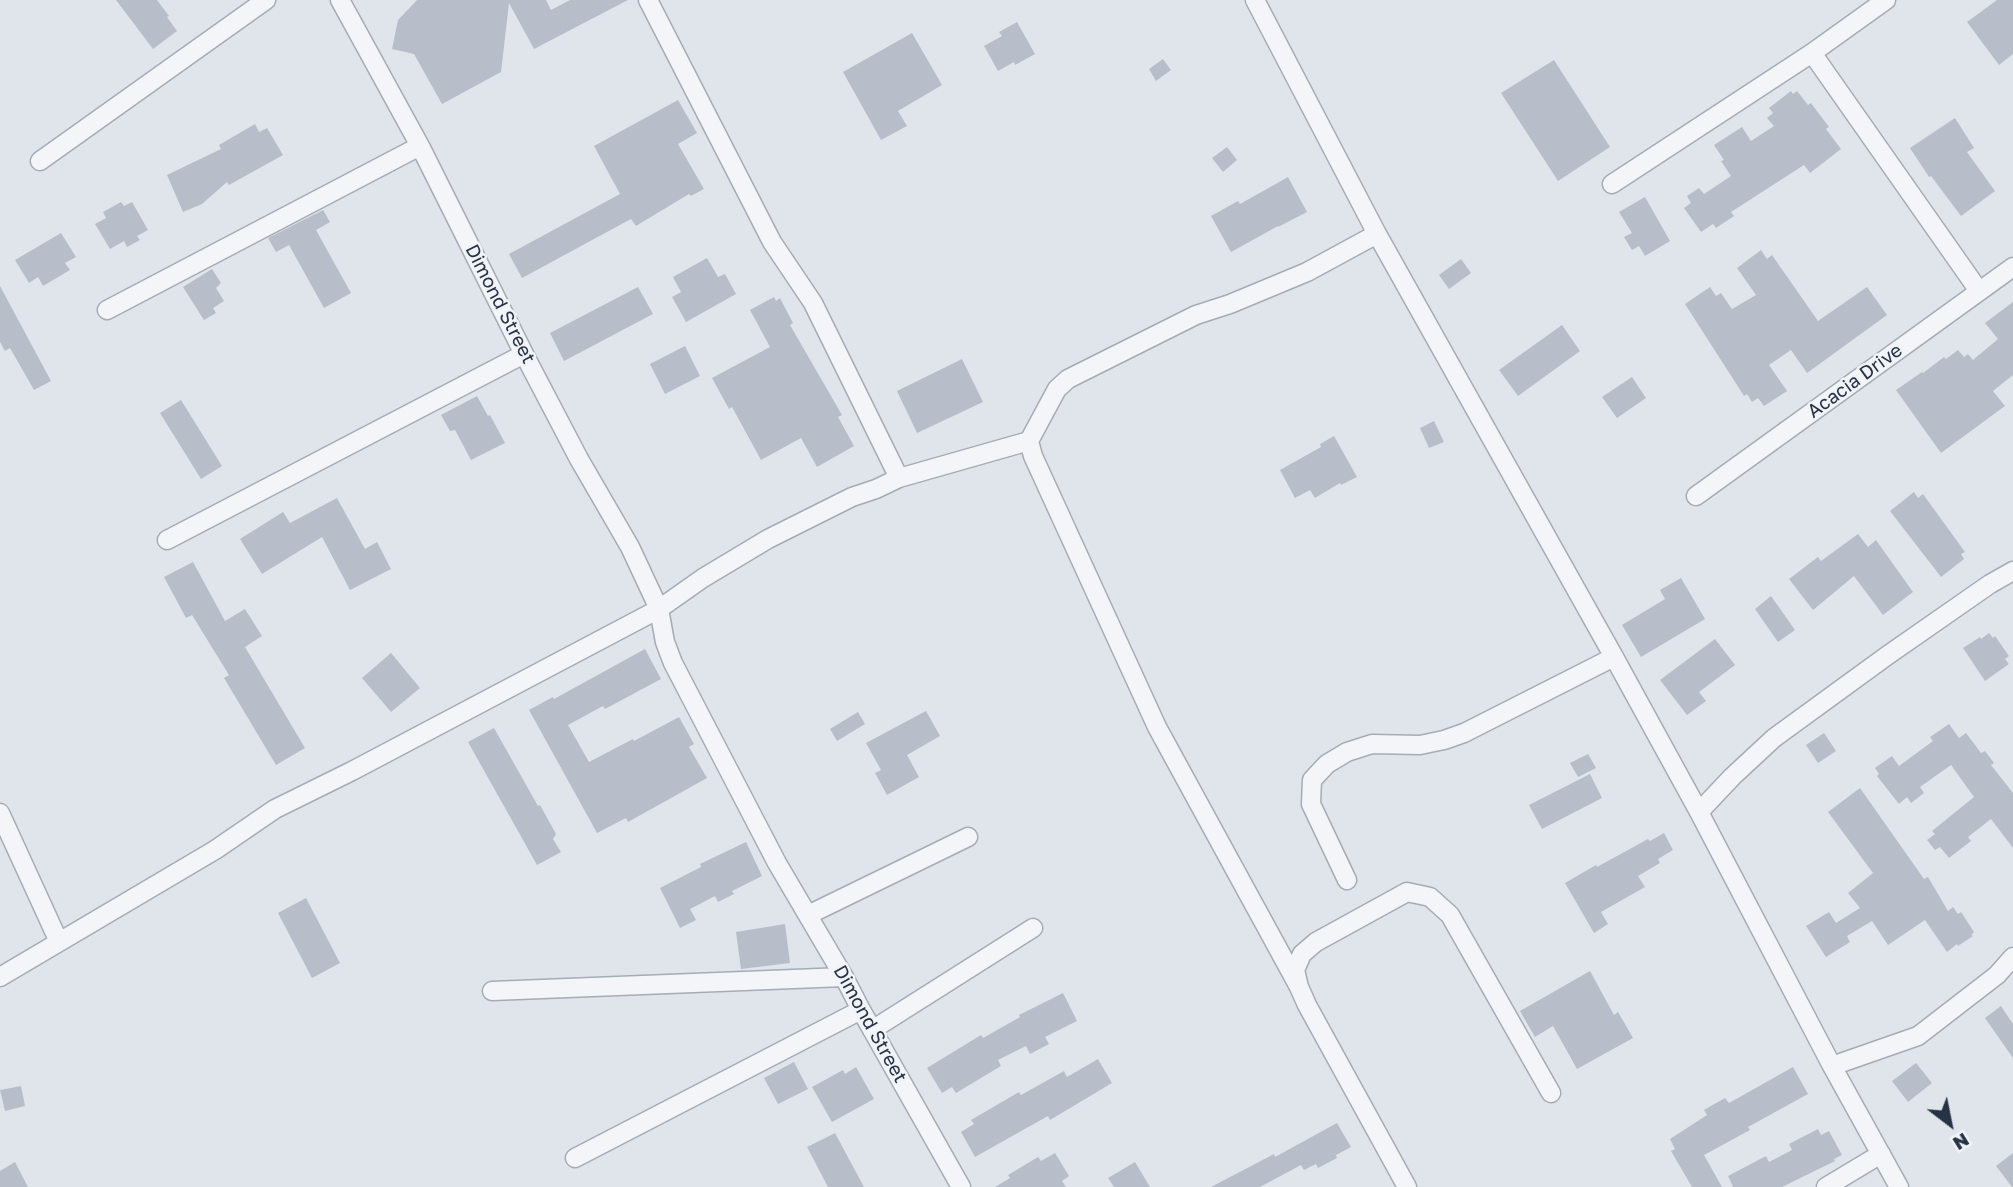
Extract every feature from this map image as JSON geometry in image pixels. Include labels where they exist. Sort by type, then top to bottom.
[{"type":"street","points":[[40,160],[266,0]]},
{"type":"street","name":"Dimond Street","points":[[340,0],[420,146],[579,459],[630,547],[659,609],[665,642],[673,663],[777,863],[844,977],[960,1187]]},
{"type":"street","points":[[648,0],[772,242],[813,303],[899,478]]},
{"type":"street","points":[[1255,0],[1377,234],[1699,812],[1832,1066],[1899,1187]]},
{"type":"street","points":[[1612,184],[1886,0]]},
{"type":"street","points":[[1812,52],[1979,291]]},
{"type":"street","points":[[107,310],[420,146]]},
{"type":"street","points":[[0,977],[215,850],[275,809],[659,609],[702,578],[777,533],[899,478],[1028,441],[1057,389],[1068,379],[1196,315],[1307,272],[1377,234]]},
{"type":"street","name":"Acacia Drive","points":[[1696,496],[2013,267]]},
{"type":"street","points":[[167,540],[524,354]]},
{"type":"street","points":[[1028,441],[1157,726],[1407,1187]]},
{"type":"street","points":[[1699,812],[1774,738],[1888,655],[2013,571]]},
{"type":"street","points":[[1347,880],[1311,804],[1312,780],[1327,764],[1348,752],[1372,744],[1420,745],[1464,733],[1614,657]]},
{"type":"street","points":[[0,813],[59,942]]},
{"type":"street","points":[[808,915],[968,836]]},
{"type":"street","points":[[1299,986],[1295,970],[1301,954],[1316,942],[1407,892],[1430,897],[1450,915],[1551,1093]]},
{"type":"street","points":[[872,1030],[1033,928]]},
{"type":"street","points":[[1832,1066],[1918,1035],[1997,975],[2013,957]]},
{"type":"street","points":[[492,991],[844,977]]},
{"type":"street","points":[[575,1158],[861,1010]]},
{"type":"street","points":[[1826,1187],[1881,1154]]},
{"type":"building","points":[[116,0],[157,0],[177,31],[153,49]]},
{"type":"building","points":[[417,0],[546,0],[551,10],[570,0],[628,0],[534,49],[509,3],[501,72],[442,104],[414,54],[392,49],[398,20]]},
{"type":"building","points":[[1997,0],[2013,0],[2013,54],[1999,65],[1967,22]]},
{"type":"building","points":[[1017,22],[1035,54],[998,71],[984,46],[1002,36],[999,32]]},
{"type":"building","points":[[912,33],[942,85],[898,111],[907,126],[881,140],[843,72]]},
{"type":"building","points":[[1163,59],[1171,70],[1156,81],[1149,69]]},
{"type":"building","points":[[1554,60],[1610,147],[1558,181],[1501,93]]},
{"type":"building","points":[[1791,91],[1793,94],[1797,91],[1808,105],[1811,103],[1841,149],[1810,173],[1804,165],[1731,212],[1734,216],[1716,228],[1713,224],[1701,232],[1684,208],[1691,203],[1687,196],[1699,188],[1704,194],[1731,176],[1714,145],[1742,127],[1751,141],[1774,126],[1767,118],[1773,113],[1769,108]]},
{"type":"building","points":[[678,100],[697,133],[678,144],[704,189],[691,196],[689,194],[636,226],[631,219],[522,278],[509,254],[620,194],[594,146]]},
{"type":"building","points":[[1955,118],[1974,148],[1967,152],[1995,191],[1961,216],[1931,176],[1929,177],[1910,148]]},
{"type":"building","points":[[255,124],[259,132],[267,128],[283,155],[229,185],[227,182],[202,204],[183,212],[167,175],[221,149],[219,145]]},
{"type":"building","points":[[1227,147],[1237,160],[1223,172],[1212,158]]},
{"type":"building","points":[[1288,177],[1307,212],[1231,252],[1211,216],[1238,201],[1240,204]]},
{"type":"building","points":[[1645,197],[1670,241],[1645,256],[1639,246],[1632,250],[1624,237],[1632,233],[1619,212]]},
{"type":"building","points":[[121,202],[124,206],[132,202],[148,230],[137,236],[140,240],[127,247],[124,241],[110,249],[95,224],[106,218],[103,212]]},
{"type":"building","points":[[323,210],[330,222],[316,230],[351,293],[324,308],[289,245],[276,252],[268,238]]},
{"type":"building","points":[[61,233],[76,257],[65,263],[70,270],[43,286],[38,277],[29,283],[15,260]]},
{"type":"building","points":[[1761,250],[1767,259],[1772,255],[1818,321],[1867,287],[1887,315],[1807,373],[1791,350],[1769,365],[1787,391],[1764,406],[1758,398],[1752,402],[1747,394],[1744,396],[1685,304],[1710,287],[1716,296],[1721,293],[1732,309],[1756,295],[1737,268]]},
{"type":"building","points":[[707,258],[718,277],[725,274],[736,294],[686,322],[672,297],[681,292],[673,277]]},
{"type":"building","points":[[1461,259],[1471,273],[1449,289],[1439,275]]},
{"type":"building","points":[[212,269],[221,283],[216,288],[224,301],[213,308],[216,313],[204,320],[183,287]]},
{"type":"building","points":[[0,286],[51,381],[34,390],[10,348],[5,351],[0,342]]},
{"type":"building","points":[[638,287],[653,314],[564,361],[550,333]]},
{"type":"building","points":[[774,297],[776,301],[780,298],[793,323],[790,325],[842,415],[838,417],[854,446],[817,467],[801,438],[761,460],[732,407],[729,409],[712,378],[770,347],[750,310]]},
{"type":"building","points":[[2013,302],[2013,375],[1993,391],[2005,406],[1941,453],[1896,390],[1958,350],[1964,357],[1968,354],[1973,360],[1998,339],[1985,323]]},
{"type":"building","points":[[1562,325],[1580,351],[1518,396],[1499,370]]},
{"type":"building","points":[[685,346],[700,376],[665,394],[650,364]]},
{"type":"building","points":[[962,359],[983,402],[917,433],[897,391]]},
{"type":"building","points":[[1632,377],[1646,398],[1617,418],[1602,397]]},
{"type":"building","points":[[477,396],[505,443],[471,460],[455,430],[450,431],[441,415]]},
{"type":"building","points":[[181,400],[222,466],[201,479],[160,413]]},
{"type":"building","points":[[1434,421],[1444,442],[1429,448],[1420,428]]},
{"type":"building","points":[[1334,436],[1357,477],[1341,485],[1340,483],[1315,498],[1310,490],[1295,498],[1280,470],[1321,447],[1320,444]]},
{"type":"building","points":[[1914,492],[1918,498],[1923,494],[1965,552],[1961,554],[1964,559],[1941,577],[1890,511]]},
{"type":"building","points":[[337,498],[365,549],[377,542],[391,569],[350,590],[322,537],[262,574],[240,539],[283,512],[290,523]]},
{"type":"building","points":[[1858,534],[1868,547],[1876,540],[1913,592],[1883,615],[1854,576],[1813,610],[1789,579],[1818,557],[1821,561]]},
{"type":"building","points":[[193,562],[225,621],[245,609],[262,636],[245,647],[305,748],[276,765],[224,678],[229,675],[192,615],[186,618],[164,577]]},
{"type":"building","points":[[1681,578],[1705,619],[1641,657],[1622,625],[1665,599],[1660,590]]},
{"type":"building","points":[[1771,596],[1795,630],[1778,642],[1755,609]]},
{"type":"building","points":[[1989,633],[1993,638],[1995,636],[2009,656],[2005,659],[2009,664],[1985,681],[1963,648]]},
{"type":"building","points":[[1715,639],[1735,665],[1699,692],[1706,701],[1687,715],[1660,680]]},
{"type":"building","points":[[645,649],[661,679],[568,725],[589,762],[679,717],[694,744],[689,747],[707,778],[628,822],[626,818],[597,833],[529,710]]},
{"type":"building","points":[[391,653],[420,688],[391,712],[362,678]]},
{"type":"building","points":[[926,711],[940,736],[907,755],[919,777],[887,795],[875,773],[881,770],[866,743]]},
{"type":"building","points":[[858,712],[865,724],[837,741],[830,729]]},
{"type":"building","points":[[1949,724],[1959,738],[1966,733],[1981,753],[1985,751],[1994,763],[1991,765],[2013,793],[2013,848],[1991,819],[1968,837],[1971,841],[1949,858],[1940,847],[1935,850],[1927,840],[1935,834],[1932,831],[1974,797],[1951,765],[1920,787],[1924,793],[1911,803],[1907,797],[1899,804],[1877,776],[1879,774],[1875,768],[1892,756],[1899,766],[1933,741],[1930,737]]},
{"type":"building","points":[[494,728],[556,834],[553,839],[561,852],[537,865],[468,742]]},
{"type":"building","points":[[1824,733],[1836,751],[1818,763],[1806,745]]},
{"type":"building","points":[[1588,754],[1596,768],[1578,777],[1570,763]]},
{"type":"building","points":[[1590,774],[1602,798],[1542,829],[1529,805]]},
{"type":"building","points":[[1860,788],[1924,879],[1928,877],[1948,911],[1953,907],[1958,914],[1961,912],[1974,932],[1971,935],[1973,936],[1947,952],[1925,920],[1888,945],[1872,921],[1847,936],[1850,942],[1826,957],[1806,926],[1829,912],[1836,923],[1860,908],[1848,893],[1873,873],[1828,812]]},
{"type":"building","points":[[1664,833],[1673,850],[1658,859],[1660,863],[1638,876],[1645,887],[1601,912],[1608,924],[1594,933],[1565,883]]},
{"type":"building","points":[[746,842],[762,876],[732,891],[734,894],[718,902],[715,896],[690,909],[696,920],[680,928],[660,888],[701,867],[700,864]]},
{"type":"building","points":[[306,898],[340,963],[312,978],[278,913]]},
{"type":"building","points":[[785,924],[790,963],[741,969],[736,932]]},
{"type":"building","points":[[1590,971],[1614,1015],[1618,1012],[1633,1038],[1577,1069],[1553,1026],[1535,1037],[1520,1011]]},
{"type":"building","points":[[1063,993],[1077,1021],[1045,1037],[1049,1044],[1030,1054],[1026,1046],[998,1060],[1001,1066],[956,1093],[952,1087],[942,1093],[927,1068],[981,1035],[983,1038],[1020,1017],[1019,1015]]},
{"type":"building","points":[[2001,1006],[2013,1024],[2013,1058],[1985,1018]]},
{"type":"building","points":[[1098,1059],[1112,1083],[1050,1120],[1048,1116],[975,1157],[961,1132],[974,1124],[971,1120],[1019,1092],[1021,1095],[1064,1071],[1067,1077]]},
{"type":"building","points":[[794,1062],[808,1089],[778,1104],[764,1078]]},
{"type":"building","points":[[1916,1063],[1932,1083],[1908,1102],[1892,1081]]},
{"type":"building","points":[[856,1067],[874,1099],[832,1122],[812,1087],[843,1070],[845,1074]]},
{"type":"building","points":[[1793,1067],[1808,1094],[1704,1155],[1722,1187],[1692,1187],[1671,1151],[1675,1149],[1670,1139],[1707,1115],[1704,1110],[1725,1098],[1729,1103]]},
{"type":"building","points":[[21,1086],[25,1106],[5,1111],[0,1090]]},
{"type":"building","points":[[1337,1123],[1351,1147],[1318,1168],[1316,1164],[1304,1170],[1301,1165],[1260,1187],[1211,1187],[1274,1154],[1275,1157]]},
{"type":"building","points":[[1818,1129],[1821,1135],[1829,1131],[1842,1155],[1834,1159],[1835,1161],[1782,1187],[1733,1187],[1728,1176],[1766,1156],[1769,1162],[1792,1150],[1789,1144]]},
{"type":"building","points":[[835,1133],[864,1187],[828,1187],[807,1147]]},
{"type":"building","points":[[1055,1153],[1069,1176],[1062,1181],[1066,1187],[995,1187],[1010,1178],[1008,1175],[1038,1157],[1041,1161]]},
{"type":"building","points":[[2013,1153],[2013,1187],[2012,1187],[1996,1166]]},
{"type":"building","points":[[15,1162],[28,1187],[0,1187],[0,1171]]},
{"type":"building","points":[[1135,1162],[1150,1187],[1114,1187],[1108,1178]]}]
